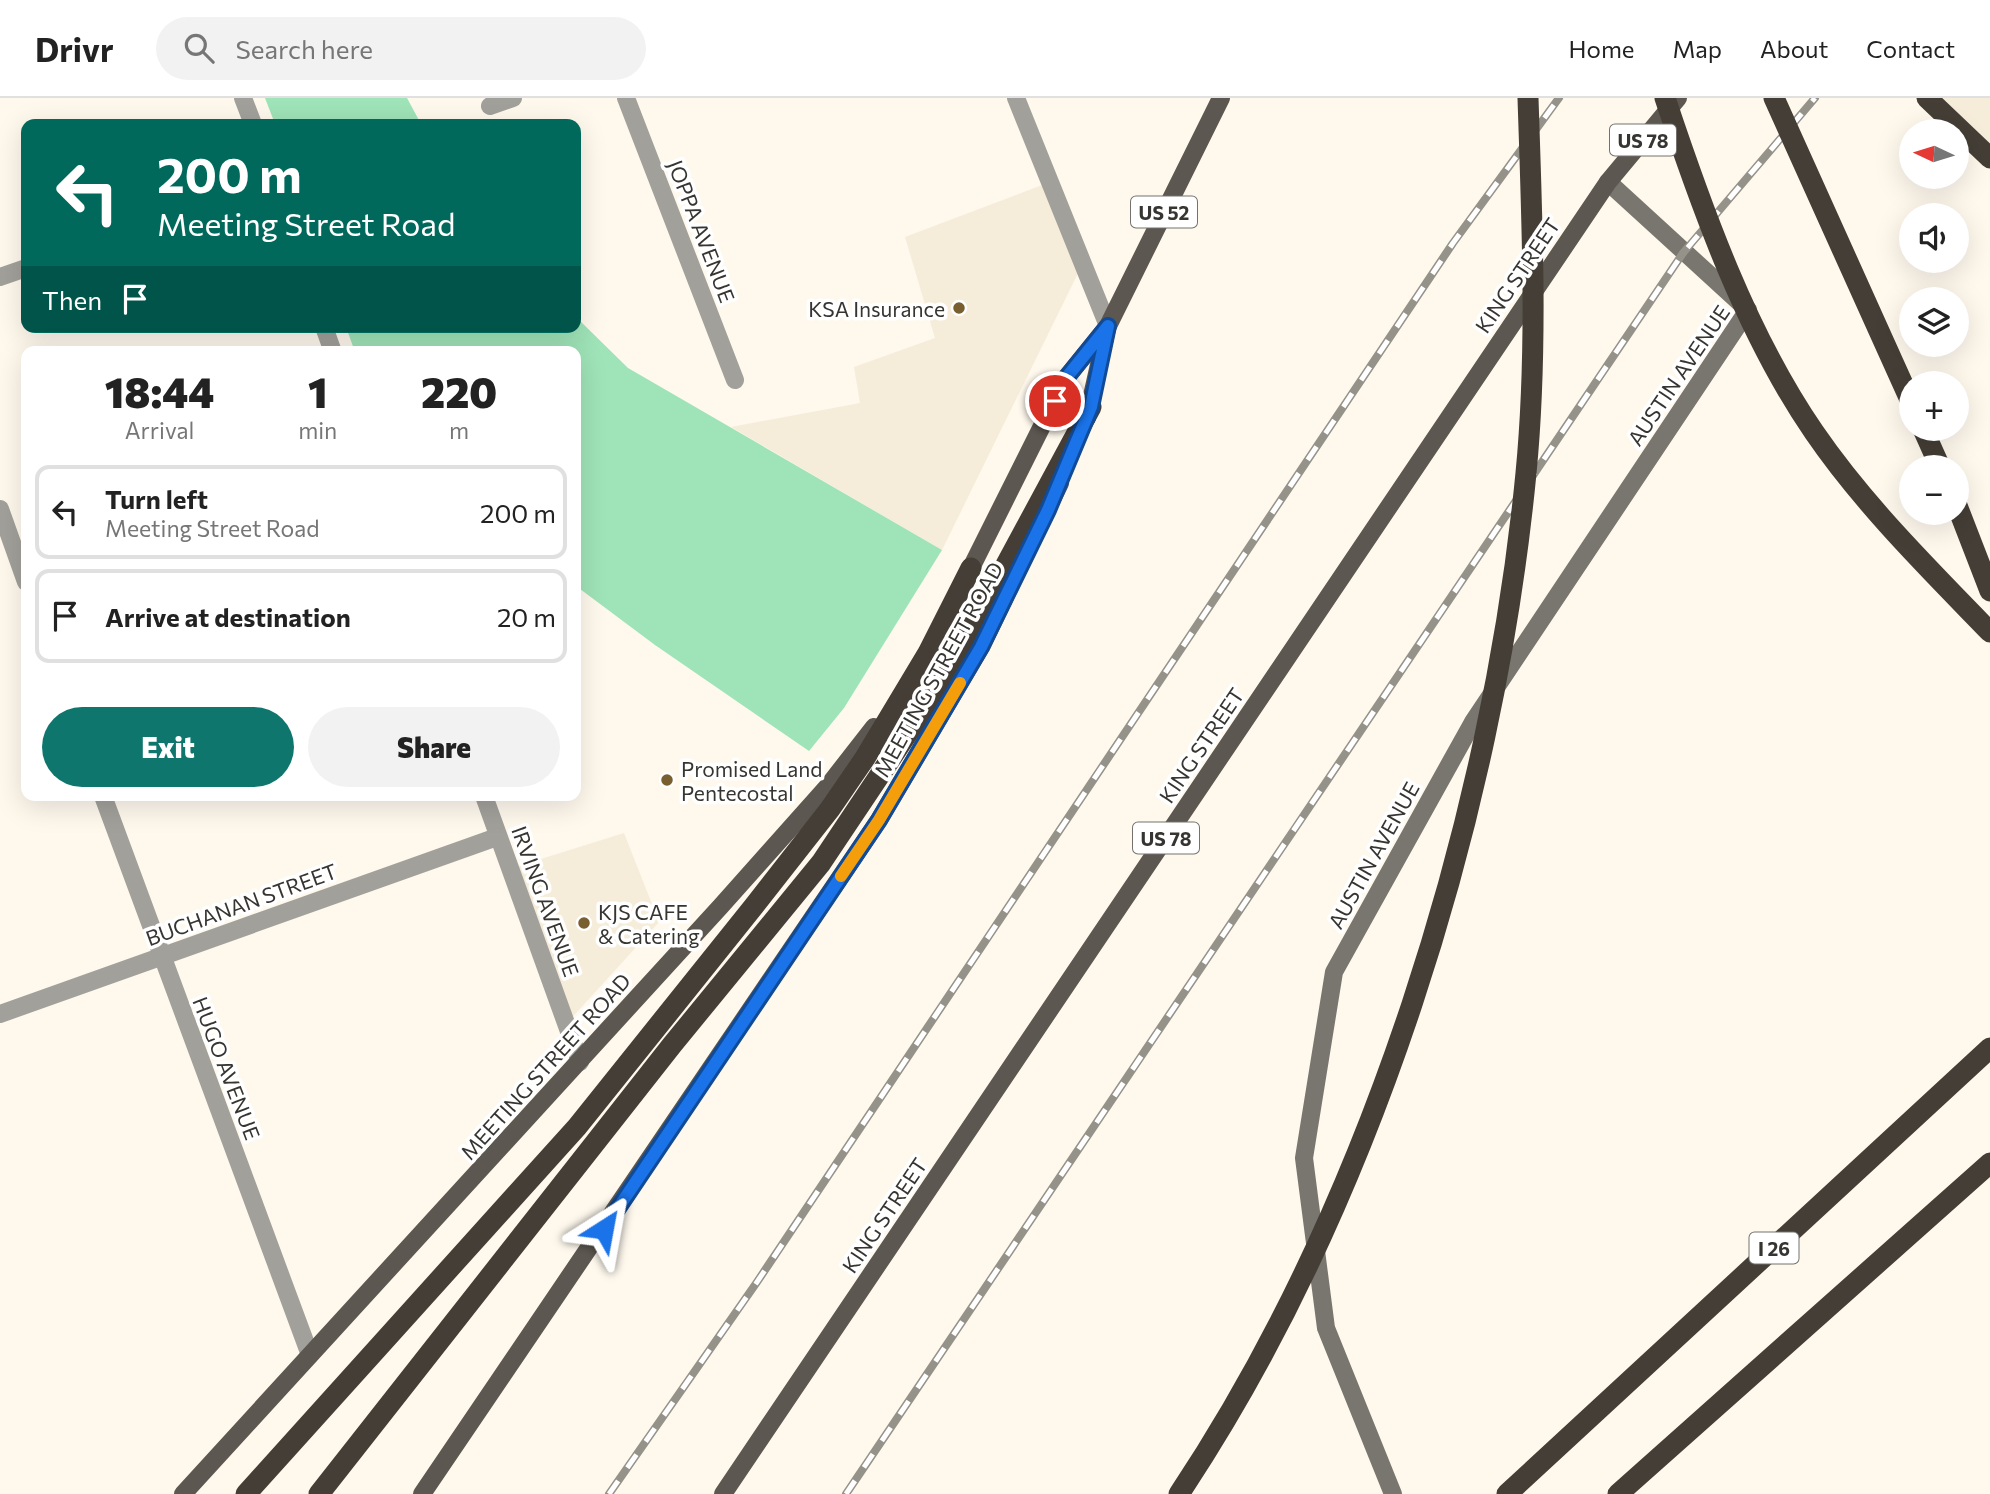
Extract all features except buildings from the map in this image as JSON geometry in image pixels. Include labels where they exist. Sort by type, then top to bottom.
[{"type":"highway","points":[[1179,1494],[1247,1384],[1330,1213],[1359,1146],[1411,1008],[1492,708],[1514,581],[1527,469],[1532,339],[1528,98]]},
{"type":"highway","points":[[1665,98],[1704,213],[1766,347],[1813,431],[1882,516],[1990,632]]},
{"type":"highway","points":[[1774,98],[1899,375]]},
{"type":"highway","points":[[1927,98],[1990,158]]},
{"type":"highway","points":[[319,1494],[672,1045],[821,863],[946,676],[1091,407]]},
{"type":"highway","points":[[1964,525],[1990,591]]},
{"type":"highway","points":[[246,1494],[578,1127],[830,809],[891,716],[928,653],[971,568]]},
{"type":"highway","name":"I 26","points":[[1507,1494],[1990,1048]]},
{"type":"highway","points":[[1618,1494],[1990,1163]]},
{"type":"main road","name":"MEETING STREET ROAD","points":[[183,1494],[580,1062],[852,757],[918,661],[971,568],[1066,378],[1108,326],[1221,98]]},
{"type":"main road","name":"KING STREET","points":[[723,1494],[1608,182],[1678,98]]},
{"type":"main road","name":"MEETING STREET ROAD","points":[[422,1494],[879,820],[981,647],[1048,510],[1091,407],[1108,326]]},
{"type":"street","points":[[243,98],[251,119]]},
{"type":"street","points":[[490,106],[513,98]]},
{"type":"street","name":"JOPPA AVENUE","points":[[626,98],[735,380]]},
{"type":"street","points":[[1016,98],[1108,326]]},
{"type":"street","name":"AUSTIN AVENUE","points":[[1393,1494],[1326,1328],[1304,1158],[1334,972],[1473,722],[1748,310],[1608,182]]},
{"type":"street","points":[[0,277],[21,270]]},
{"type":"street","points":[[0,509],[21,568]]},
{"type":"street","name":"HUGO AVENUE","points":[[105,801],[310,1355]]},
{"type":"street","name":"IRVING AVENUE","points":[[486,801],[580,1062]]},
{"type":"street","name":"BUCHANAN STREET","points":[[0,1014],[497,837]]},
{"type":"shaded area","points":[[1927,98],[1990,98],[1990,158],[1969,138],[1969,119],[1949,119]]},
{"type":"shaded area","points":[[1050,182],[1083,263],[942,550],[731,427],[860,403],[854,367],[935,338],[905,237]]},
{"type":"shaded area","points":[[624,833],[659,922],[567,1023],[509,869]]},
{"type":"green space","points":[[265,98],[407,98],[418,119],[273,119]]},
{"type":"green space","points":[[581,322],[628,368],[942,550],[844,708],[809,751],[655,645],[581,590],[581,346],[353,346],[348,333],[581,333]]},
{"type":"railway","points":[[609,1494],[757,1282],[1453,243],[1559,98]]},
{"type":"railway","points":[[846,1494],[1683,253],[1815,98]]},
{"type":"slow traffic","points":[[841,876],[879,820],[960,683]]},
{"type":"place","name":"KSA Insurance","points":[[959,308]]},
{"type":"place","name":"Promised Land Pentecostal","points":[[667,780]]},
{"type":"place","name":"KJS CAFE & Catering","points":[[584,923]]},
{"type":"route","points":[[604,1229],[879,820],[981,647],[1048,510],[1091,407],[1108,326],[1066,378],[1055,401]]}]
